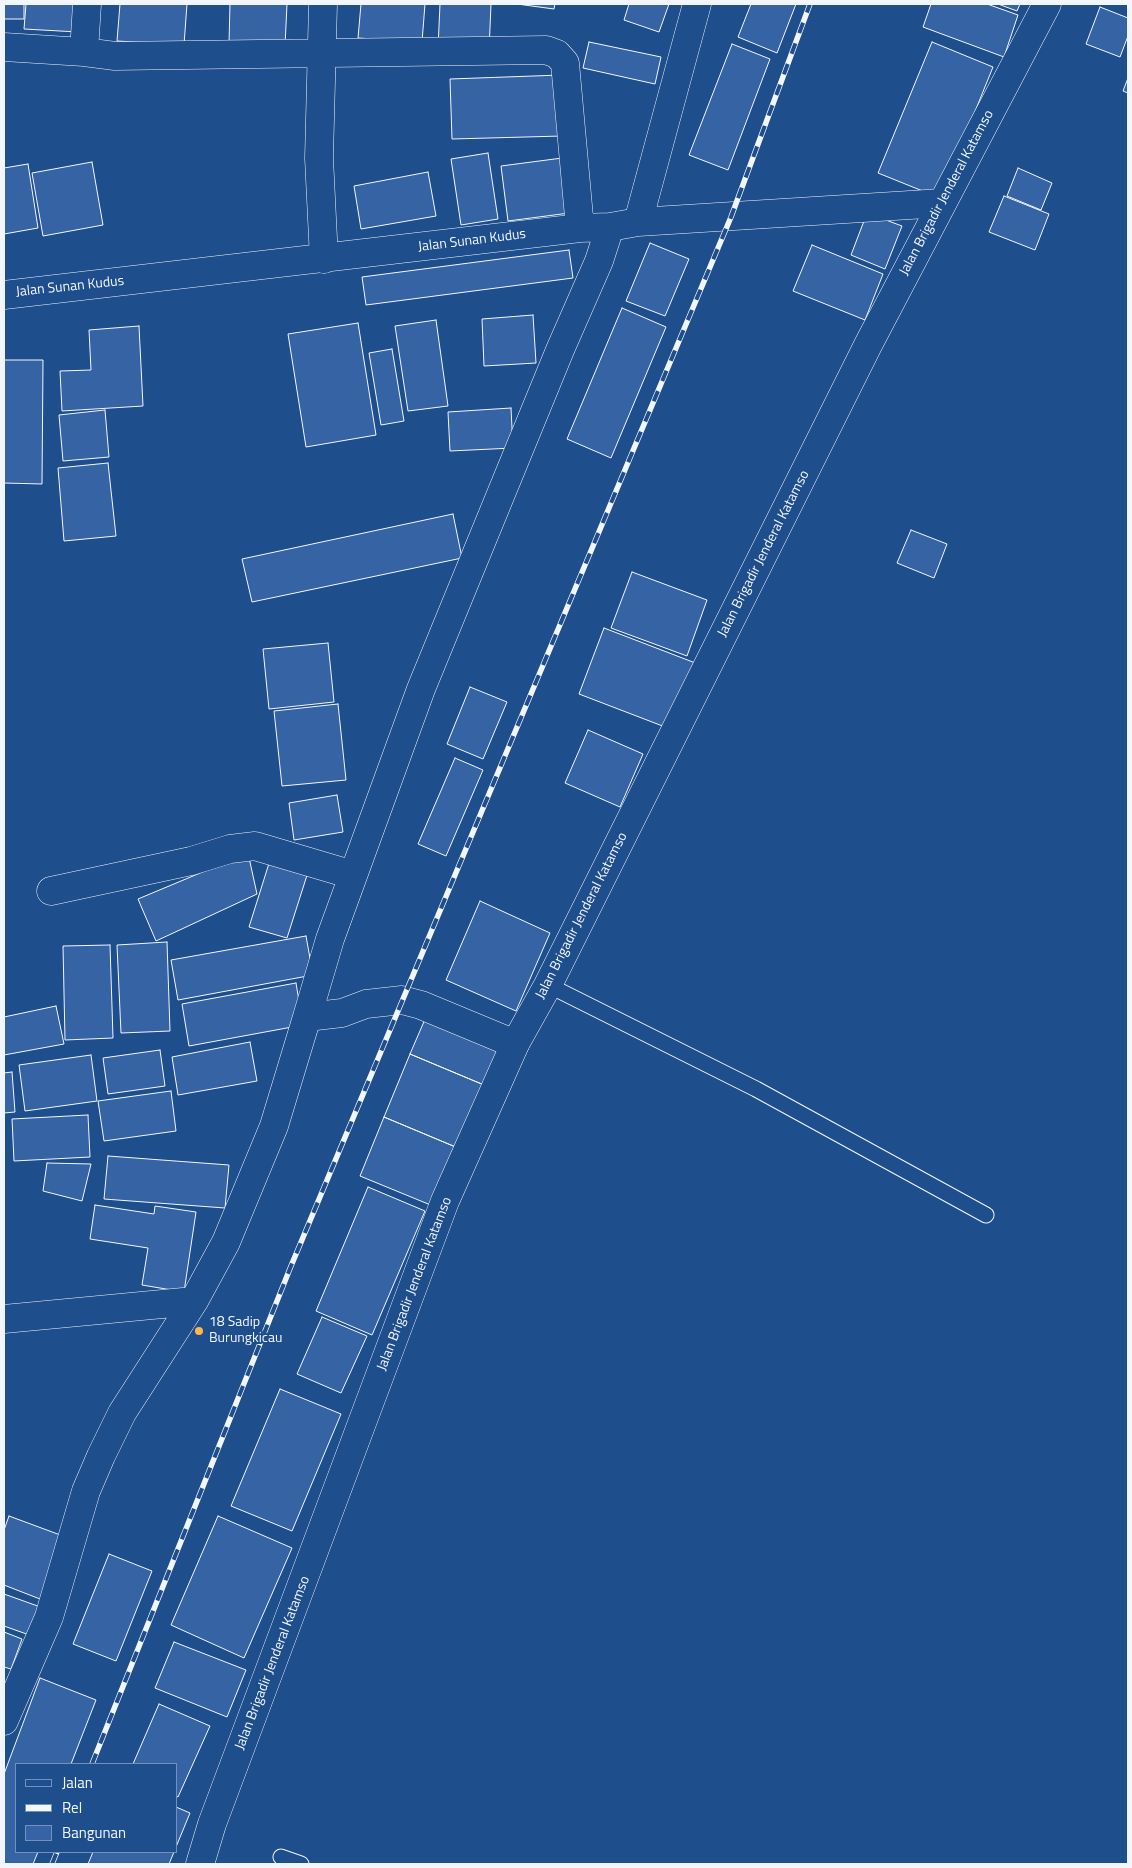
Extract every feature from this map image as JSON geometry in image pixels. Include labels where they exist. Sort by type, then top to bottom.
[{"type":"main road","points":[[84,52],[87,4]]},
{"type":"main road","points":[[323,4],[319,158],[324,259]]},
{"type":"main road","points":[[638,222],[698,4]]},
{"type":"main road","name":"Jalan Brigadir Jenderal Katamso","points":[[200,1864],[212,1824],[445,1201],[515,1044],[548,985],[942,203],[1046,4]]},
{"type":"main road","points":[[4,47],[84,52],[114,56],[323,55],[546,50],[557,54],[565,62],[580,228]]},
{"type":"main road","name":"Jalan Sunan Kudus","points":[[4,295],[580,228],[610,227],[638,222],[942,203]]},
{"type":"main road","points":[[4,1722],[49,1617],[86,1491],[100,1456],[122,1413],[194,1301],[226,1242],[274,1126],[322,962],[421,689],[560,350],[600,260],[610,227]]},
{"type":"main road","points":[[51,891],[191,860],[230,849],[255,846],[353,875]]},
{"type":"main road","points":[[307,1017],[342,1013],[366,1004],[402,1000],[421,1004],[515,1044]]},
{"type":"main road","points":[[4,1319],[194,1301]]},
{"type":"lane","points":[[548,985],[756,1089],[986,1215]]},
{"type":"lane","points":[[281,1857],[301,1864]]},
{"type":"building","points":[[4,4],[24,4],[24,19],[4,19]]},
{"type":"building","points":[[26,4],[80,4],[78,32],[24,29]]},
{"type":"building","points":[[120,4],[187,4],[184,45],[117,41]]},
{"type":"building","points":[[230,4],[287,4],[285,46],[229,44]]},
{"type":"building","points":[[361,4],[425,4],[422,42],[358,38]]},
{"type":"building","points":[[440,4],[491,4],[489,51],[438,48]]},
{"type":"building","points":[[517,4],[555,4],[554,9]]},
{"type":"building","points":[[629,4],[669,4],[659,32],[624,20]]},
{"type":"building","points":[[751,4],[796,4],[777,53],[738,37]]},
{"type":"building","points":[[931,4],[987,4],[1018,15],[1004,57],[923,27]]},
{"type":"building","points":[[998,4],[1020,4],[1017,11]]},
{"type":"building","points":[[1100,7],[1128,18],[1128,36],[1120,57],[1086,44]]},
{"type":"building","points":[[589,42],[661,57],[655,84],[583,68]]},
{"type":"building","points":[[932,42],[993,67],[940,198],[878,173]]},
{"type":"building","points":[[732,44],[770,59],[728,170],[689,155]]},
{"type":"building","points":[[561,75],[562,136],[452,139],[450,79]]},
{"type":"building","points":[[1128,78],[1128,93],[1123,91]]},
{"type":"building","points":[[488,153],[498,219],[461,225],[451,159]]},
{"type":"building","points":[[570,157],[577,212],[508,221],[501,166]]},
{"type":"building","points":[[92,162],[103,225],[43,236],[32,173]]},
{"type":"building","points":[[28,164],[38,228],[4,234],[4,168]]},
{"type":"building","points":[[1018,168],[1052,183],[1041,210],[1007,196]]},
{"type":"building","points":[[428,172],[436,216],[361,229],[354,186]]},
{"type":"building","points":[[1004,196],[1049,214],[1035,250],[989,232]]},
{"type":"building","points":[[867,213],[902,226],[885,269],[851,255]]},
{"type":"building","points":[[650,243],[689,259],[665,316],[626,301]]},
{"type":"building","points":[[812,245],[883,274],[865,320],[793,291]]},
{"type":"building","points":[[569,250],[573,278],[366,305],[362,277]]},
{"type":"building","points":[[622,308],[666,327],[611,458],[567,439]]},
{"type":"building","points":[[533,315],[536,363],[484,366],[482,319]]},
{"type":"building","points":[[436,320],[448,406],[408,411],[395,326]]},
{"type":"building","points":[[358,323],[376,435],[306,447],[288,334]]},
{"type":"building","points":[[139,326],[143,406],[62,411],[60,371],[91,370],[89,330]]},
{"type":"building","points":[[392,349],[404,421],[381,425],[369,353]]},
{"type":"building","points":[[4,360],[43,360],[42,484],[4,483]]},
{"type":"building","points":[[511,408],[513,448],[450,451],[448,412]]},
{"type":"building","points":[[105,410],[109,457],[63,461],[59,415]]},
{"type":"building","points":[[108,463],[116,536],[64,541],[58,468]]},
{"type":"building","points":[[453,514],[462,558],[252,602],[242,559]]},
{"type":"building","points":[[911,530],[947,544],[934,578],[897,563]]},
{"type":"building","points":[[632,572],[707,600],[687,656],[611,628]]},
{"type":"building","points":[[604,628],[698,664],[673,730],[579,694]]},
{"type":"building","points":[[328,643],[334,702],[269,709],[263,649]]},
{"type":"building","points":[[470,687],[507,702],[483,759],[447,744]]},
{"type":"building","points":[[338,704],[346,780],[282,786],[274,711]]},
{"type":"building","points":[[588,730],[643,754],[620,807],[565,783]]},
{"type":"building","points":[[455,758],[483,770],[446,856],[418,844]]},
{"type":"building","points":[[337,795],[343,832],[294,840],[289,803]]},
{"type":"building","points":[[248,853],[257,894],[156,941],[138,899]]},
{"type":"building","points":[[271,857],[309,869],[287,938],[249,927]]},
{"type":"building","points":[[480,901],[550,933],[516,1011],[446,980]]},
{"type":"building","points":[[306,936],[313,975],[178,1000],[171,960]]},
{"type":"building","points":[[167,942],[170,1031],[121,1033],[117,945]]},
{"type":"building","points":[[110,945],[113,1038],[65,1040],[63,946]]},
{"type":"building","points":[[296,983],[303,1025],[189,1046],[182,1004]]},
{"type":"building","points":[[56,1006],[64,1044],[4,1055],[4,1017]]},
{"type":"building","points":[[429,1010],[502,1040],[484,1085],[410,1054]]},
{"type":"building","points":[[250,1042],[257,1081],[178,1095],[172,1057]]},
{"type":"building","points":[[160,1050],[165,1086],[108,1094],[103,1058]]},
{"type":"building","points":[[410,1054],[484,1085],[458,1148],[384,1117]]},
{"type":"building","points":[[91,1055],[97,1101],[25,1111],[19,1065]]},
{"type":"building","points":[[12,1072],[15,1112],[4,1113],[4,1073]]},
{"type":"building","points":[[171,1091],[176,1131],[104,1141],[98,1101]]},
{"type":"building","points":[[88,1115],[90,1157],[14,1161],[12,1119]]},
{"type":"building","points":[[384,1117],[458,1148],[433,1206],[360,1176]]},
{"type":"building","points":[[108,1156],[229,1165],[225,1208],[104,1199]]},
{"type":"building","points":[[47,1163],[91,1164],[82,1201],[43,1191]]},
{"type":"building","points":[[368,1187],[425,1211],[372,1335],[316,1311]]},
{"type":"building","points":[[95,1205],[154,1214],[155,1206],[196,1212],[184,1292],[142,1285],[148,1248],[90,1239]]},
{"type":"building","points":[[322,1317],[367,1336],[341,1393],[297,1374]]},
{"type":"building","points":[[280,1389],[341,1414],[292,1531],[231,1506]]},
{"type":"building","points":[[9,1516],[63,1536],[40,1599],[4,1585],[4,1530]]},
{"type":"building","points":[[218,1516],[292,1548],[244,1658],[171,1625]]},
{"type":"building","points":[[109,1554],[152,1571],[116,1661],[73,1644]]},
{"type":"building","points":[[4,1594],[46,1609],[35,1637],[4,1626]]},
{"type":"building","points":[[4,1632],[22,1639],[11,1669],[4,1667]]},
{"type":"building","points":[[174,1642],[246,1670],[227,1717],[155,1688]]},
{"type":"building","points":[[40,1678],[96,1700],[71,1763],[15,1763],[15,1853],[38,1853],[33,1864],[4,1864],[4,1774]]},
{"type":"building","points":[[159,1704],[210,1726],[178,1797],[178,1763],[133,1763]]},
{"type":"building","points":[[178,1808],[190,1813],[178,1842]]},
{"type":"building","points":[[93,1853],[174,1853],[169,1864],[88,1864]]},
{"type":"railway","points":[[92,1763],[291,1266],[731,217],[810,4]]},
{"type":"railway","points":[[52,1864],[57,1853]]},
{"type":"place","name":"18 Sadip Burungkicau","points":[[199,1331]]}]
